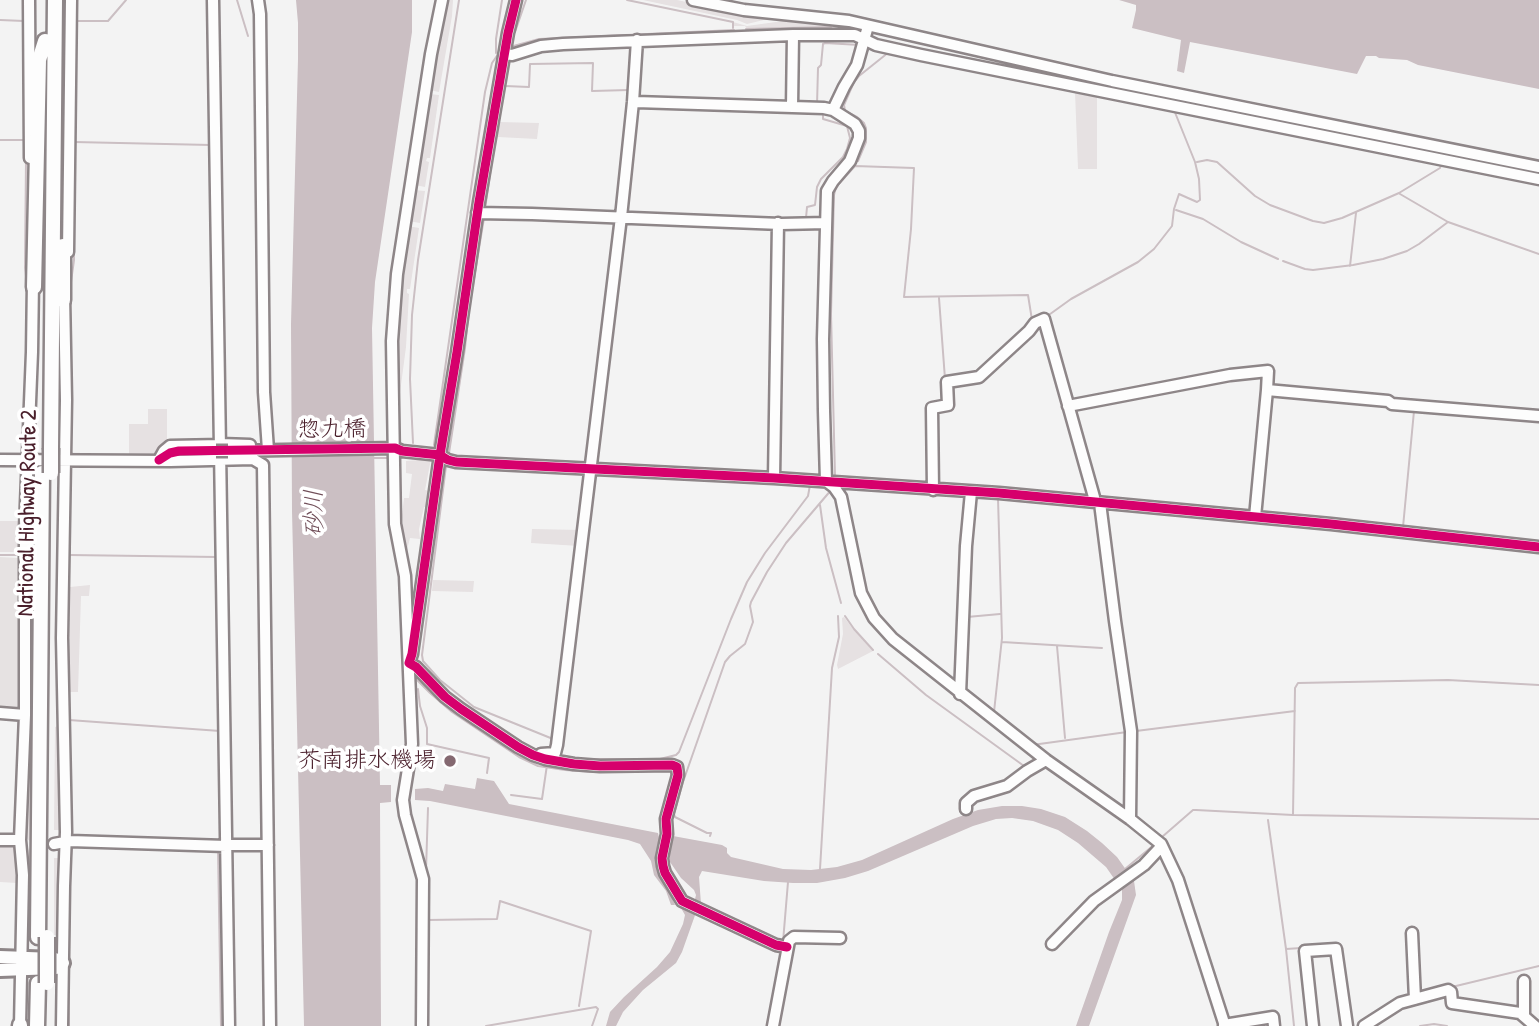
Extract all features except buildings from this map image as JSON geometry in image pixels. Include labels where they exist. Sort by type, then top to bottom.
[{"type":"highway","name":"National Highway Route 2","points":[[46,0],[47,448]]},
{"type":"highway","points":[[57,0],[61,62],[63,300]]},
{"type":"highway","name":"National Highway Route 2","points":[[37,1026],[43,937],[46,473],[57,0]]},
{"type":"highway","points":[[34,287],[39,60],[46,41]]},
{"type":"highway","name":"National Highway Route 2","points":[[42,983],[47,1026]]},
{"type":"main road","points":[[0,957],[56,959],[63,963]]},
{"type":"main road","points":[[0,970],[21,958]]},
{"type":"street","points":[[20,1026],[25,528],[34,287],[30,262],[29,0]]},
{"type":"street","points":[[62,1026],[70,842],[62,638],[66,461],[63,300],[68,259],[71,0]]},
{"type":"street","points":[[213,0],[229,1026]]},
{"type":"street","points":[[258,0],[264,392],[272,449]]},
{"type":"street","points":[[422,1026],[423,879],[403,800],[412,744],[405,576],[396,524],[391,448],[393,341],[397,274],[429,66],[442,0]]},
{"type":"street","points":[[408,663],[414,642],[440,455],[482,213],[505,51],[516,0]]},
{"type":"street","points":[[693,0],[744,10],[849,21],[1112,81],[1539,167]]},
{"type":"street","points":[[833,110],[857,65],[869,26]]},
{"type":"street","points":[[505,51],[512,55],[541,46],[637,40],[855,35],[876,44],[920,55],[1539,179]]},
{"type":"street","points":[[792,106],[793,36]]},
{"type":"street","points":[[585,544],[633,102],[637,40]]},
{"type":"street","points":[[636,102],[792,106],[833,110],[855,124],[859,138],[850,161],[827,191],[823,363],[826,479],[841,497],[864,601],[874,618],[893,639],[1045,761],[1159,842],[1178,880],[1225,1025],[1273,1017],[1274,1026]]},
{"type":"street","points":[[482,213],[780,224],[825,223]]},
{"type":"street","points":[[774,476],[780,224]]},
{"type":"street","points":[[933,490],[932,408],[948,405],[947,382],[979,377],[1035,323],[1044,318],[1096,501],[1132,732],[1130,819]]},
{"type":"street","points":[[1068,406],[1268,371],[1255,517]]},
{"type":"street","points":[[1267,390],[1539,416]]},
{"type":"street","name":"惣九橋","points":[[220,453],[272,449],[391,448],[440,455],[456,462],[826,479],[933,490],[1096,501],[1539,547]]},
{"type":"street","points":[[0,460],[159,460],[179,451],[220,453],[253,459],[263,465],[270,1026]]},
{"type":"street","points":[[533,755],[555,753],[557,746],[593,469]]},
{"type":"street","points":[[960,692],[971,492]]},
{"type":"street","points":[[408,663],[416,667],[445,697],[461,709],[533,755],[574,764],[677,767],[678,775],[667,815],[663,866],[665,873],[682,901],[784,946]]},
{"type":"street","points":[[0,713],[24,715]]},
{"type":"street","points":[[966,809],[966,803],[974,796],[1007,786],[1045,761]]},
{"type":"street","points":[[0,840],[33,844]]},
{"type":"street","points":[[1052,944],[1079,914],[1152,857],[1159,842]]},
{"type":"street","points":[[54,844],[268,845]]},
{"type":"street","points":[[1412,933],[1414,996]]},
{"type":"street","points":[[773,1026],[784,946],[794,937],[840,938]]},
{"type":"street","points":[[1313,1026],[1304,951],[1336,949],[1348,1026]]},
{"type":"street","points":[[1524,981],[1524,1016]]},
{"type":"street","points":[[1364,1026],[1414,996],[1448,989],[1452,1003],[1520,1013],[1535,1026]]},
{"type":"shaded area","points":[[447,0],[453,0],[452,16],[439,92],[429,90]]},
{"type":"shaded area","points":[[643,0],[677,0],[772,18],[747,24]]},
{"type":"shaded area","points":[[788,18],[843,23],[845,29],[686,37],[512,53],[510,50],[539,40],[831,27],[747,29],[745,26],[733,26],[733,22],[747,26]]},
{"type":"shaded area","points":[[1075,92],[1097,96],[1097,169],[1078,169]]},
{"type":"shaded area","points":[[429,94],[439,95],[430,158],[426,161],[429,162],[425,187],[415,185]]},
{"type":"shaded area","points":[[499,122],[539,123],[537,139],[498,137]]},
{"type":"shaded area","points":[[414,190],[425,191],[420,223],[408,221]]},
{"type":"shaded area","points":[[408,226],[419,228],[410,289],[407,289],[406,347],[398,408],[399,294]]},
{"type":"shaded area","points":[[148,409],[167,409],[167,442],[152,456],[129,456],[129,424],[148,424]]},
{"type":"shaded area","points":[[431,459],[425,490],[433,492],[431,508],[424,507],[419,529],[420,539],[410,538],[407,550],[402,515],[404,498],[409,498],[412,474],[406,473],[406,461]]},
{"type":"shaded area","points":[[0,521],[21,521],[18,552],[0,552]]},
{"type":"shaded area","points":[[532,529],[581,530],[579,546],[531,543]]},
{"type":"shaded area","points":[[0,557],[18,558],[19,712],[0,711]]},
{"type":"shaded area","points":[[28,579],[29,660],[33,700],[32,842],[23,834]]},
{"type":"shaded area","points":[[433,580],[474,581],[473,592],[432,591]]},
{"type":"shaded area","points":[[90,585],[89,596],[81,596],[78,692],[69,692],[70,587]]},
{"type":"shaded area","points":[[844,617],[873,651],[838,669],[843,634],[842,618]]},
{"type":"shaded area","points":[[61,726],[64,830],[54,830],[55,727]]},
{"type":"shaded area","points":[[0,845],[14,845],[17,883],[0,882]]},
{"type":"shaded area","points":[[32,845],[31,932],[30,936],[24,936],[27,852]]},
{"type":"shaded area","points":[[54,858],[60,858],[60,935],[54,935]]},
{"type":"water","name":"砂川","points":[[296,0],[412,0],[412,32],[375,282],[372,328],[380,785],[391,785],[391,802],[380,803],[381,1026],[304,1026],[292,511],[291,324],[298,59]]},
{"type":"water","points":[[1119,0],[1539,0],[1539,89],[1418,65],[1407,60],[1366,56],[1357,74],[1190,42],[1184,73],[1177,71],[1181,40],[1132,28],[1136,5]]},
{"type":"water","points":[[477,778],[494,781],[509,804],[658,833],[661,837],[660,845],[657,846],[657,868],[675,905],[671,905],[666,891],[654,875],[651,861],[640,844],[415,800],[415,789],[443,791],[445,784],[475,789]]},
{"type":"water","points":[[1002,806],[1041,809],[1065,817],[1102,843],[1117,857],[1134,881],[1136,895],[1089,1026],[1076,1026],[1122,900],[1122,890],[1106,867],[1078,843],[1058,830],[1033,821],[1012,818],[996,819],[973,826],[868,871],[817,883],[764,881],[702,871],[699,877],[701,904],[676,963],[643,990],[623,1012],[616,1026],[606,1026],[610,1012],[670,952],[683,924],[685,915],[681,908],[695,899],[694,890],[670,862],[669,840],[673,836],[722,845],[727,848],[731,857],[783,869],[811,870],[862,860],[953,819],[978,810]]},
{"type":"waterway","points":[[75,51],[76,0]]},
{"type":"waterway","points":[[77,21],[108,21],[126,0]]},
{"type":"waterway","points":[[237,0],[248,36]]},
{"type":"waterway","points":[[413,443],[410,379],[412,315],[418,260],[459,0]]},
{"type":"waterway","points":[[496,53],[502,0]]},
{"type":"waterway","points":[[515,32],[526,0]]},
{"type":"waterway","points":[[627,0],[733,22],[733,28]]},
{"type":"waterway","points":[[0,20],[24,21]]},
{"type":"waterway","points":[[746,29],[831,27],[830,29]]},
{"type":"waterway","points":[[510,47],[539,39],[734,30]]},
{"type":"waterway","points":[[817,105],[818,68],[821,65],[823,44],[860,45]]},
{"type":"waterway","points":[[434,445],[485,92],[492,63],[501,50]]},
{"type":"waterway","points":[[858,161],[866,142],[866,128],[857,117],[845,111],[844,105],[859,76],[889,52]]},
{"type":"waterway","points":[[505,86],[529,87],[530,64],[593,63],[592,91],[629,90]]},
{"type":"waterway","points":[[1046,317],[1071,299],[1138,262],[1154,249],[1172,226],[1179,194],[1197,202],[1200,200],[1195,162],[1174,110]]},
{"type":"waterway","points":[[806,218],[807,207],[815,205],[821,179],[843,157],[850,138],[847,126],[823,119],[823,113]]},
{"type":"waterway","points":[[485,209],[497,125]]},
{"type":"waterway","points":[[0,140],[25,140]]},
{"type":"waterway","points":[[74,142],[211,145]]},
{"type":"waterway","points":[[26,159],[25,268],[28,293]]},
{"type":"waterway","points":[[70,289],[74,260],[74,159]]},
{"type":"waterway","points":[[1197,162],[1217,162],[1255,196],[1270,205],[1324,223],[1399,193],[1441,165]]},
{"type":"waterway","points":[[835,476],[831,314],[834,195],[836,187],[855,166],[914,168],[904,297],[1028,295],[1032,320]]},
{"type":"waterway","points":[[1451,166],[1539,184]]},
{"type":"waterway","points":[[1400,194],[1448,222],[1539,254]]},
{"type":"waterway","points":[[1176,210],[1203,219],[1241,242],[1278,259]]},
{"type":"waterway","points":[[1350,266],[1356,213]]},
{"type":"waterway","points":[[449,453],[484,218]]},
{"type":"waterway","points":[[1283,261],[1313,270],[1383,259],[1407,251],[1448,222]]},
{"type":"waterway","points":[[939,298],[945,379]]},
{"type":"waterway","points":[[22,457],[26,386]]},
{"type":"waterway","points":[[70,436],[71,410]]},
{"type":"waterway","points":[[1403,527],[1414,411]]},
{"type":"waterway","points":[[70,445],[71,457]]},
{"type":"waterway","points":[[409,457],[417,457]]},
{"type":"waterway","points":[[373,458],[389,458]]},
{"type":"waterway","points":[[22,465],[22,477]]},
{"type":"waterway","points":[[69,508],[70,465]]},
{"type":"waterway","points":[[446,466],[423,661],[440,680],[474,707],[553,739]]},
{"type":"waterway","points":[[560,756],[572,759],[660,759],[679,752],[747,582],[808,496],[810,485]]},
{"type":"waterway","points":[[710,836],[711,833],[675,817],[674,814],[725,662],[745,644],[753,622],[751,602],[767,572],[786,543],[832,489]]},
{"type":"waterway","points":[[994,712],[1002,638],[998,498]]},
{"type":"waterway","points":[[820,505],[826,548],[841,603]]},
{"type":"waterway","points":[[20,542],[20,712]]},
{"type":"waterway","points":[[0,555],[18,555]]},
{"type":"waterway","points":[[69,555],[217,557]]},
{"type":"waterway","points":[[68,587],[68,690]]},
{"type":"waterway","points":[[967,617],[1000,614]]},
{"type":"waterway","points":[[820,869],[832,668],[839,637],[838,616]]},
{"type":"waterway","points":[[845,616],[873,650]]},
{"type":"waterway","points":[[1002,642],[1102,648]]},
{"type":"waterway","points":[[1057,646],[1065,738]]},
{"type":"waterway","points":[[878,654],[926,695],[1024,766]]},
{"type":"waterway","points":[[414,677],[452,712],[519,757],[538,766],[592,772],[671,771],[671,777],[674,778]]},
{"type":"waterway","points":[[1293,815],[1295,688],[1298,683],[1448,680],[1539,685]]},
{"type":"waterway","points":[[418,689],[427,728],[427,744],[489,758],[487,773]]},
{"type":"waterway","points":[[1136,731],[1295,711]]},
{"type":"waterway","points":[[69,720],[220,731]]},
{"type":"waterway","points":[[1032,745],[1127,732]]},
{"type":"waterway","points":[[511,795],[542,799],[547,765]]},
{"type":"waterway","points":[[426,870],[428,808]]},
{"type":"waterway","points":[[1162,837],[1193,810],[1293,815],[1539,819]]},
{"type":"waterway","points":[[70,811],[71,837]]},
{"type":"waterway","points":[[15,838],[16,819]]},
{"type":"waterway","points":[[1268,820],[1294,1026]]},
{"type":"waterway","points":[[14,844],[18,883],[17,923]]},
{"type":"waterway","points":[[1125,869],[1155,844]]},
{"type":"waterway","points":[[69,875],[72,846]]},
{"type":"waterway","points":[[218,849],[221,1026]]},
{"type":"waterway","points":[[783,942],[788,882]]},
{"type":"waterway","points":[[427,920],[497,919],[500,901],[591,931],[579,1006]]},
{"type":"waterway","points":[[68,919],[68,959]]},
{"type":"waterway","points":[[1286,949],[1301,948]]},
{"type":"waterway","points":[[767,1026],[782,951]]},
{"type":"waterway","points":[[68,965],[69,1026]]},
{"type":"waterway","points":[[1448,986],[1539,966]]},
{"type":"waterway","points":[[486,1026],[596,1007],[598,1009],[592,1026]]},
{"type":"waterway","points":[[1420,1026],[1447,1026]]},
{"type":"cycle path","points":[[516,0],[479,202],[409,663],[461,709],[533,755],[574,764],[677,767],[678,775],[666,819],[667,834],[662,858],[665,873],[682,901],[776,945],[787,947]]},
{"type":"cycle path","points":[[159,460],[179,451],[395,448],[440,455],[456,462],[774,478],[999,493],[1331,524],[1539,547]]},
{"type":"place","name":"芥南排水機場","points":[[450,761]]}]
